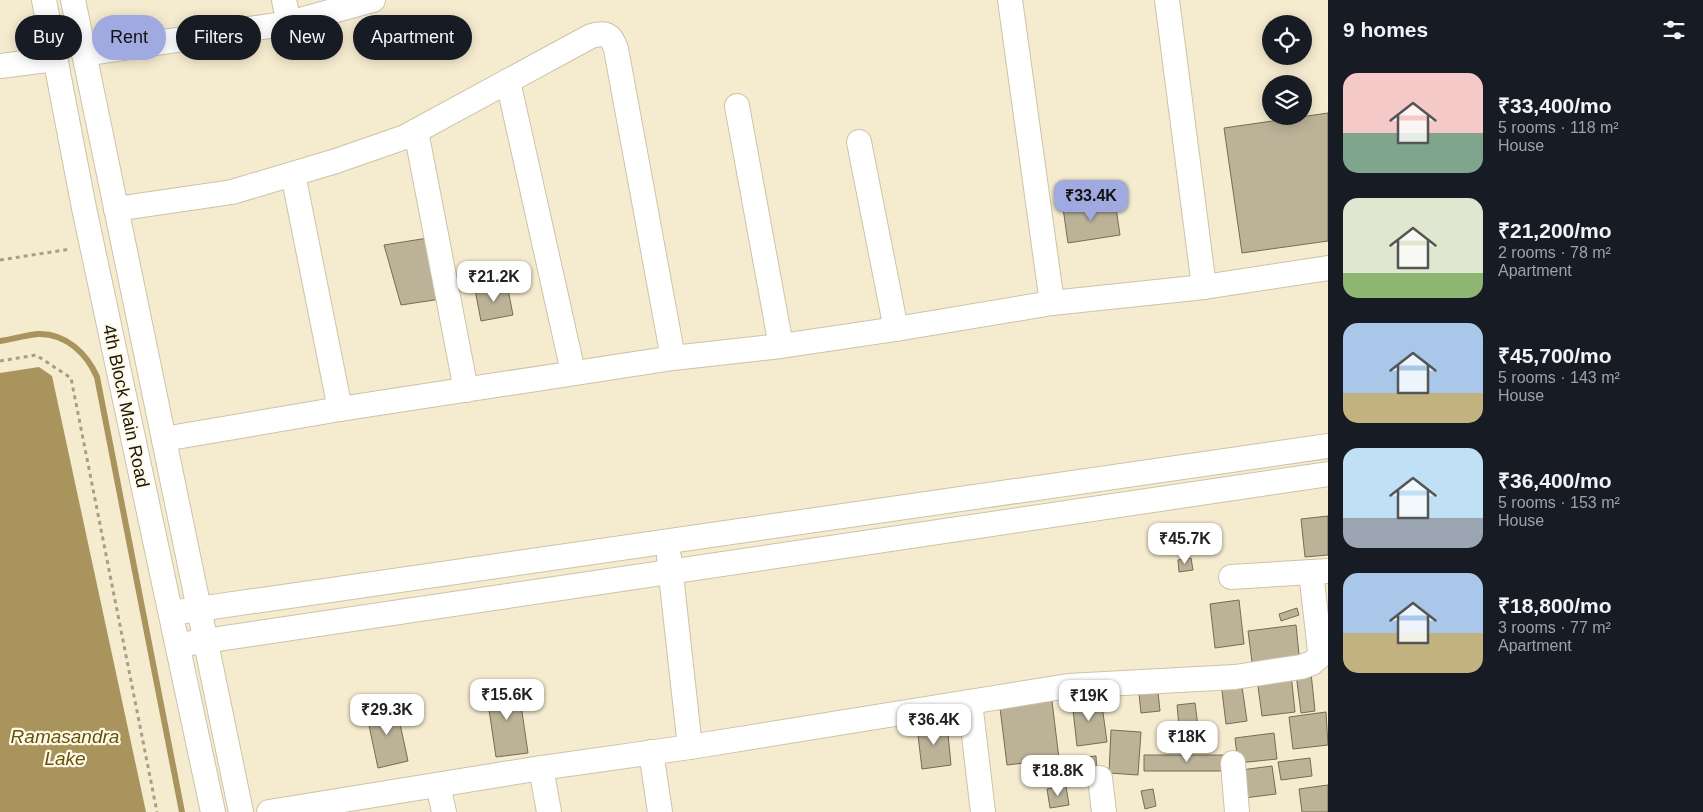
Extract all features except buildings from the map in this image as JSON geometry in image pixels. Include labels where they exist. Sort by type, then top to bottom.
[{"type":"street","name":"4th Block Main Road","points":[[44,0],[47,15]]},
{"type":"street","name":"4th Block Main Road","points":[[73,0],[241,812]]},
{"type":"street","points":[[84,54],[286,11],[374,0]]},
{"type":"street","points":[[1010,0],[1052,303]]},
{"type":"street","points":[[1167,0],[1204,287]]},
{"type":"street","points":[[116,209],[232,192],[345,158],[405,137],[591,36],[600,33],[607,35],[613,40],[618,58],[673,358]]},
{"type":"street","points":[[0,66],[47,60]]},
{"type":"street","name":"4th Block Main Road","points":[[55,60],[92,246],[214,812]]},
{"type":"street","points":[[508,81],[573,372]]},
{"type":"street","points":[[737,106],[781,346]]},
{"type":"street","points":[[416,131],[466,390]]},
{"type":"street","points":[[859,142],[896,329]]},
{"type":"street","points":[[293,174],[340,409]]},
{"type":"street","points":[[164,439],[573,372],[781,346],[1052,303],[1204,287],[1328,268]]},
{"type":"street","points":[[171,613],[1328,446]]},
{"type":"street","points":[[178,645],[1328,474]]},
{"type":"street","points":[[668,541],[690,747]]},
{"type":"street","points":[[269,812],[1068,686],[1235,677],[1301,667],[1312,663],[1318,658],[1320,651],[1320,572],[1231,577]]},
{"type":"street","points":[[970,702],[983,812]]},
{"type":"street","points":[[651,752],[660,812]]},
{"type":"street","points":[[1233,763],[1237,812]]},
{"type":"street","points":[[541,768],[549,812]]},
{"type":"street","points":[[1100,778],[1104,812]]},
{"type":"street","points":[[438,785],[444,812]]},
{"type":"path","points":[[0,260],[92,246]]},
{"type":"path","points":[[0,361],[36,355],[71,378],[157,812]]},
{"type":"water","name":"Ramasandra Lake","points":[[39,367],[52,376],[146,812],[0,812],[0,373]]},
{"type":"waterway","points":[[0,341],[38,334],[58,337],[74,346],[88,360],[97,377],[182,812]]}]
